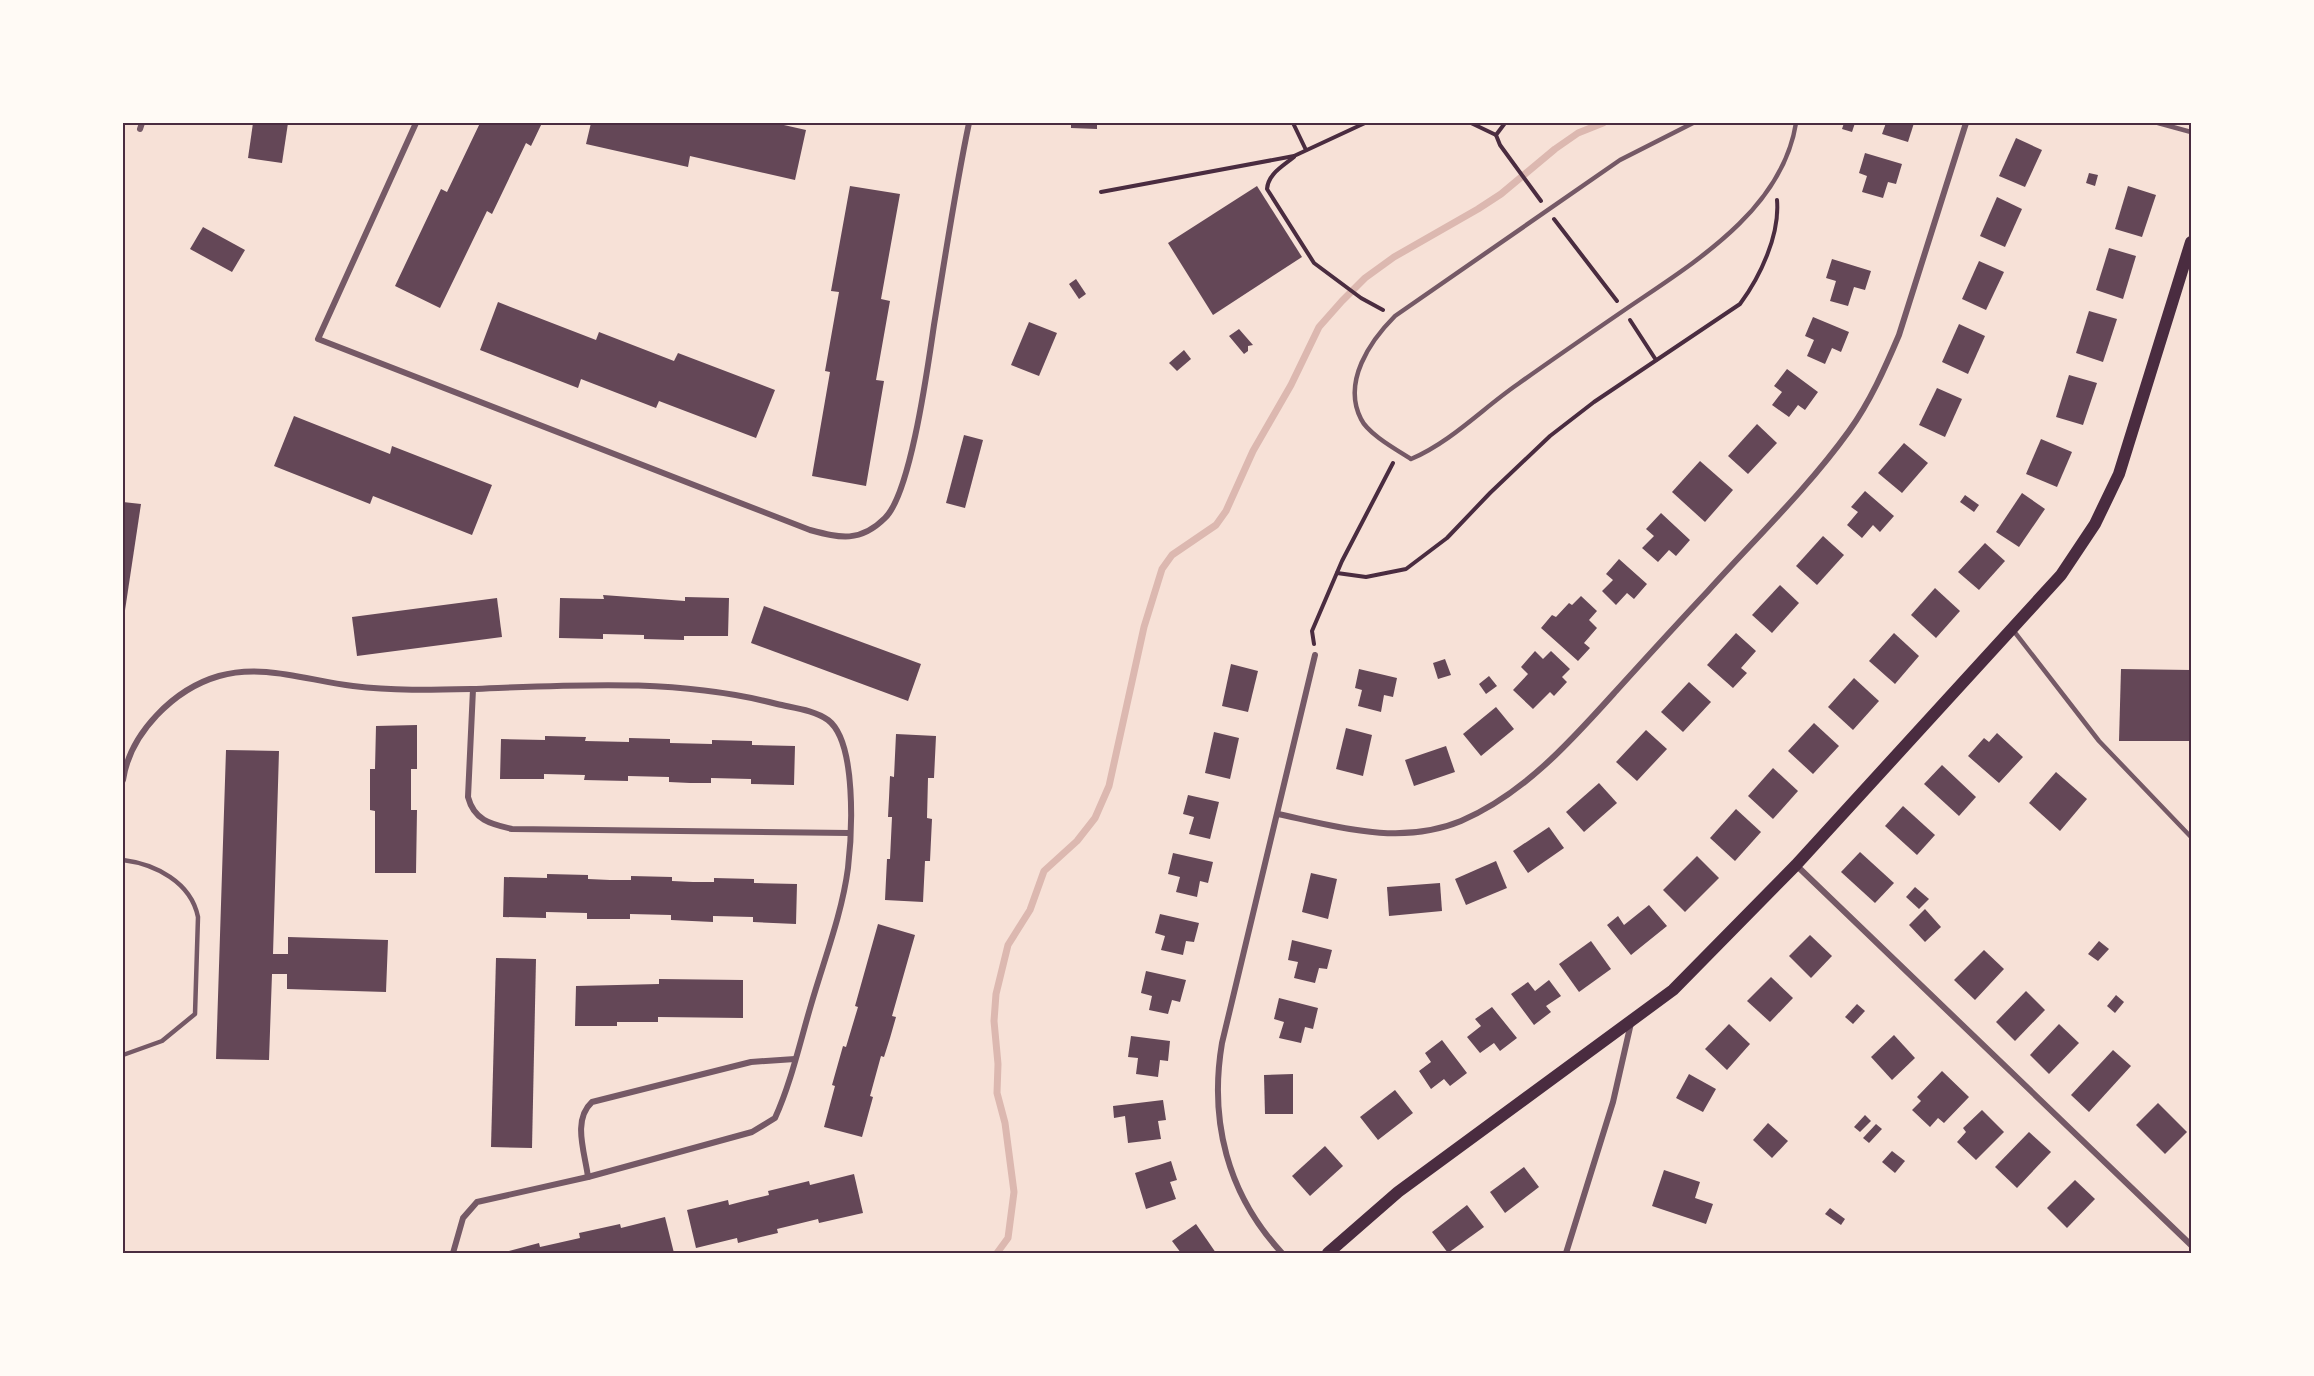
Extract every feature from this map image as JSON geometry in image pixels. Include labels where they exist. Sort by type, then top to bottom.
[{"type":"main road","points":[[1328,1253],[1425,1171],[1631,1023],[1673,990],[1711,955],[2013,630],[2061,574],[2095,524],[2119,474],[2191,242]]},
{"type":"street","points":[[416,123],[318,339],[810,530],[840,538],[854,537],[885,518],[895,506],[902,489],[920,409],[969,123]]},
{"type":"street","points":[[1278,814],[1371,834],[1433,829],[1459,821],[1489,807],[1528,780],[1571,740],[1781,510],[1850,430],[1880,378],[1899,335],[1966,123]]},
{"type":"street","points":[[1282,1253],[1255,1220],[1238,1190],[1221,1137],[1216,1106],[1216,1076],[1222,1042],[1315,655]]},
{"type":"street","points":[[123,780],[131,753],[158,716],[177,696],[217,676],[239,672],[261,671],[386,690],[473,689],[603,683],[667,686],[742,695],[819,715],[831,722],[840,735],[850,764],[848,868],[839,908],[795,1059],[775,1118],[752,1132],[588,1177],[477,1202],[464,1218],[453,1253]]},
{"type":"street","points":[[473,689],[468,796],[471,808],[489,824],[512,829],[849,833]]},
{"type":"street","points":[[1796,865],[2191,1245]]},
{"type":"street","points":[[1566,1253],[1613,1102],[1631,1023]]},
{"type":"street","points":[[588,1177],[580,1122],[583,1110],[592,1102],[751,1062],[795,1059]]},
{"type":"lane","points":[[1693,123],[1620,160],[1395,316],[1374,337],[1359,369],[1355,399],[1361,420],[1399,452],[1411,459],[1431,450],[1495,400],[1696,262],[1744,218],[1772,184],[1793,141],[1796,123]]},
{"type":"lane","points":[[2158,123],[2191,132]]},
{"type":"lane","points":[[2013,630],[2099,741],[2191,837]]},
{"type":"lane","points":[[123,860],[157,870],[175,880],[188,893],[195,903],[198,917],[198,948],[195,1014],[162,1041],[123,1055]]},
{"type":"path","points":[[1293,123],[1306,150]]},
{"type":"path","points":[[1365,123],[1294,156],[1274,173],[1268,181],[1267,189],[1314,263],[1361,298],[1395,316]]},
{"type":"path","points":[[1471,123],[1496,135],[1513,165],[1623,310],[1656,360]]},
{"type":"path","points":[[1496,135],[1505,123]]},
{"type":"path","points":[[1101,192],[1294,156]]},
{"type":"path","points":[[1337,573],[1366,577],[1390,574],[1415,563],[1447,538],[1513,469],[1550,436],[1656,360],[1740,304],[1756,283],[1773,232],[1778,208],[1772,184]]},
{"type":"path","points":[[1315,655],[1312,631],[1337,573],[1399,452]]},
{"type":"building","points":[[253,123],[288,123],[282,163],[248,158]]},
{"type":"building","points":[[480,123],[542,123],[531,146],[526,143],[492,214],[487,211],[440,308],[395,286],[441,189],[447,192]]},
{"type":"building","points":[[591,123],[775,123],[806,130],[795,180],[690,156],[688,167],[586,144]]},
{"type":"building","points":[[1071,123],[1097,123],[1097,129],[1071,128]]},
{"type":"building","points":[[1844,123],[1855,123],[1852,132],[1842,129]]},
{"type":"building","points":[[1886,123],[1914,123],[1908,142],[1882,134]]},
{"type":"building","points":[[2016,138],[2042,150],[2025,187],[1999,176]]},
{"type":"building","points":[[1865,153],[1902,164],[1896,184],[1888,182],[1883,198],[1862,192],[1867,176],[1859,173]]},
{"type":"building","points":[[2089,173],[2098,175],[2095,186],[2086,183]]},
{"type":"building","points":[[850,186],[900,194],[881,299],[890,301],[876,380],[884,381],[866,486],[812,476],[830,372],[825,371],[839,292],[831,291]]},
{"type":"building","points":[[1257,186],[1302,257],[1213,315],[1168,243]]},
{"type":"building","points":[[2128,186],[2156,195],[2142,237],[2115,229]]},
{"type":"building","points":[[1997,197],[2022,209],[2005,247],[1980,236]]},
{"type":"building","points":[[203,227],[245,250],[232,272],[190,249]]},
{"type":"building","points":[[2109,248],[2136,256],[2123,299],[2096,290]]},
{"type":"building","points":[[1832,259],[1871,271],[1865,290],[1854,287],[1848,306],[1830,301],[1836,281],[1826,278]]},
{"type":"building","points":[[1979,261],[2004,272],[1986,310],[1962,299]]},
{"type":"building","points":[[1076,279],[1086,294],[1079,299],[1069,284]]},
{"type":"building","points":[[498,302],[596,340],[599,332],[674,361],[678,353],[775,390],[756,438],[659,401],[656,408],[581,379],[578,388],[480,350]]},
{"type":"building","points":[[2089,311],[2117,319],[2103,362],[2076,353]]},
{"type":"building","points":[[1813,317],[1849,332],[1841,352],[1832,348],[1825,364],[1807,356],[1814,340],[1805,336]]},
{"type":"building","points":[[1029,322],[1057,333],[1039,376],[1011,365]]},
{"type":"building","points":[[1959,324],[1985,336],[1968,374],[1942,362]]},
{"type":"building","points":[[1239,329],[1253,345],[1248,346],[1248,351],[1244,354],[1229,336]]},
{"type":"building","points":[[1184,350],[1191,359],[1177,371],[1169,363]]},
{"type":"building","points":[[1787,369],[1818,392],[1805,410],[1798,405],[1789,417],[1772,405],[1782,392],[1774,386]]},
{"type":"building","points":[[2069,375],[2097,383],[2083,425],[2056,417]]},
{"type":"building","points":[[1937,388],[1962,399],[1945,437],[1919,425]]},
{"type":"building","points":[[294,416],[390,454],[392,446],[492,485],[472,535],[373,496],[370,504],[274,466]]},
{"type":"building","points":[[1757,424],[1777,443],[1748,474],[1728,456]]},
{"type":"building","points":[[964,435],[983,440],[965,508],[946,503]]},
{"type":"building","points":[[2041,439],[2072,452],[2057,487],[2026,474]]},
{"type":"building","points":[[1904,443],[1928,463],[1902,493],[1878,473]]},
{"type":"building","points":[[1700,461],[1733,490],[1705,522],[1672,492]]},
{"type":"building","points":[[1865,491],[1894,516],[1880,532],[1873,525],[1862,538],[1847,525],[1858,512],[1851,507]]},
{"type":"building","points":[[2022,493],[2045,509],[2019,547],[1996,532]]},
{"type":"building","points":[[1965,495],[1979,505],[1974,512],[1960,502]]},
{"type":"building","points":[[123,502],[141,504],[124,617],[123,617]]},
{"type":"building","points":[[1661,513],[1690,540],[1676,556],[1669,550],[1658,562],[1642,548],[1654,536],[1646,529]]},
{"type":"building","points":[[1823,536],[1844,555],[1817,585],[1796,566]]},
{"type":"building","points":[[1985,543],[2005,561],[1979,590],[1958,572]]},
{"type":"building","points":[[1619,559],[1647,584],[1634,599],[1627,593],[1616,605],[1602,591],[1613,580],[1606,574]]},
{"type":"building","points":[[1780,585],[1799,603],[1772,633],[1752,615]]},
{"type":"building","points":[[1935,588],[1960,611],[1936,638],[1911,615]]},
{"type":"building","points":[[603,595],[685,601],[685,597],[729,598],[728,636],[684,636],[684,640],[644,639],[644,635],[603,634],[603,639],[559,638],[560,598],[604,599]]},
{"type":"building","points":[[1581,596],[1597,611],[1589,620],[1597,628],[1584,643],[1590,648],[1578,661],[1541,628],[1552,615],[1556,617],[1569,603],[1572,605]]},
{"type":"building","points":[[497,598],[502,637],[357,656],[352,617]]},
{"type":"building","points":[[764,606],[921,664],[908,701],[751,643]]},
{"type":"building","points":[[1736,633],[1756,651],[1741,668],[1747,673],[1733,688],[1707,665]]},
{"type":"building","points":[[1894,633],[1919,656],[1895,684],[1869,661]]},
{"type":"building","points":[[1535,651],[1543,659],[1551,651],[1570,669],[1562,677],[1567,682],[1554,696],[1550,692],[1533,709],[1513,690],[1528,674],[1521,667]]},
{"type":"building","points":[[1445,659],[1451,675],[1438,679],[1433,663]]},
{"type":"building","points":[[1231,664],[1258,671],[1248,712],[1222,706]]},
{"type":"building","points":[[1359,669],[1397,678],[1393,697],[1384,695],[1381,712],[1358,706],[1362,690],[1355,688]]},
{"type":"building","points":[[2121,669],[2191,670],[2191,741],[2119,741]]},
{"type":"building","points":[[1489,676],[1497,686],[1486,694],[1479,684]]},
{"type":"building","points":[[1854,678],[1879,701],[1853,730],[1828,707]]},
{"type":"building","points":[[1689,682],[1711,702],[1683,732],[1661,712]]},
{"type":"building","points":[[1496,707],[1514,729],[1481,756],[1463,734]]},
{"type":"building","points":[[1814,723],[1839,746],[1813,774],[1788,751]]},
{"type":"building","points":[[417,725],[417,769],[411,769],[411,810],[417,810],[416,873],[375,873],[375,811],[370,810],[370,769],[375,769],[376,726]]},
{"type":"building","points":[[1346,728],[1372,735],[1363,776],[1336,769]]},
{"type":"building","points":[[1646,730],[1667,749],[1637,781],[1616,762]]},
{"type":"building","points":[[1214,732],[1239,738],[1230,779],[1205,773]]},
{"type":"building","points":[[1997,733],[2023,757],[1999,783],[1968,756],[1984,738],[1989,742]]},
{"type":"building","points":[[896,734],[936,736],[934,778],[928,778],[927,818],[932,819],[930,861],[925,861],[923,902],[885,900],[892,817],[888,817],[890,776],[894,777]]},
{"type":"building","points":[[545,736],[586,737],[585,741],[629,742],[629,738],[670,739],[670,743],[712,744],[712,740],[752,741],[752,745],[795,746],[794,785],[751,784],[751,779],[711,778],[711,783],[669,782],[669,777],[628,776],[628,781],[584,780],[585,775],[544,774],[544,779],[500,779],[501,739],[545,740]]},
{"type":"building","points":[[1446,746],[1455,772],[1414,786],[1405,760]]},
{"type":"building","points":[[226,750],[279,751],[273,954],[288,954],[288,937],[388,940],[386,992],[287,989],[287,974],[272,974],[269,1060],[216,1059]]},
{"type":"building","points":[[1942,765],[1976,797],[1959,816],[1924,784]]},
{"type":"building","points":[[1773,768],[1798,791],[1773,819],[1748,796]]},
{"type":"building","points":[[2056,772],[2087,799],[2060,831],[2029,803]]},
{"type":"building","points":[[1599,783],[1617,803],[1584,832],[1566,812]]},
{"type":"building","points":[[1188,795],[1219,802],[1210,839],[1189,834],[1194,817],[1183,814]]},
{"type":"building","points":[[1903,806],[1935,835],[1917,855],[1885,826]]},
{"type":"building","points":[[1736,809],[1761,832],[1735,861],[1710,838]]},
{"type":"building","points":[[1549,827],[1564,848],[1528,873],[1513,851]]},
{"type":"building","points":[[1860,852],[1894,883],[1875,903],[1841,872]]},
{"type":"building","points":[[1173,853],[1213,862],[1208,883],[1200,881],[1197,897],[1176,892],[1180,877],[1168,874]]},
{"type":"building","points":[[1697,856],[1719,878],[1685,912],[1663,890]]},
{"type":"building","points":[[1496,861],[1507,888],[1466,905],[1455,879]]},
{"type":"building","points":[[1311,873],[1337,879],[1328,919],[1302,912]]},
{"type":"building","points":[[547,874],[588,875],[588,879],[610,880],[631,880],[631,876],[672,877],[672,881],[714,882],[714,878],[754,879],[754,883],[797,884],[796,924],[753,922],[753,917],[713,916],[713,922],[671,920],[671,915],[630,914],[630,919],[587,919],[587,913],[546,912],[546,918],[503,917],[504,877],[547,878]]},
{"type":"building","points":[[1440,883],[1442,911],[1389,916],[1387,887]]},
{"type":"building","points":[[1915,887],[1929,899],[1919,909],[1906,897]]},
{"type":"building","points":[[1649,905],[1667,926],[1631,955],[1607,925],[1618,916],[1624,925]]},
{"type":"building","points":[[1925,909],[1941,927],[1925,942],[1909,925]]},
{"type":"building","points":[[1160,914],[1199,923],[1194,942],[1186,941],[1183,955],[1161,950],[1165,936],[1155,933]]},
{"type":"building","points":[[878,924],[915,935],[892,1016],[896,1017],[884,1057],[881,1056],[870,1096],[873,1097],[862,1137],[824,1127],[835,1086],[832,1085],[843,1046],[846,1047],[858,1007],[855,1006]]},
{"type":"building","points":[[1810,935],[1832,956],[1811,978],[1789,956]]},
{"type":"building","points":[[1292,940],[1332,950],[1327,969],[1319,968],[1315,983],[1294,978],[1298,962],[1288,960]]},
{"type":"building","points":[[1591,941],[1611,969],[1579,992],[1559,964]]},
{"type":"building","points":[[2099,941],[2109,949],[2098,961],[2088,954]]},
{"type":"building","points":[[1984,950],[2004,969],[1975,1000],[1954,980]]},
{"type":"building","points":[[496,958],[536,959],[532,1148],[491,1147]]},
{"type":"building","points":[[1146,971],[1186,980],[1180,1002],[1172,1000],[1168,1014],[1149,1010],[1152,996],[1141,993]]},
{"type":"building","points":[[1771,977],[1793,998],[1770,1022],[1747,1001]]},
{"type":"building","points":[[659,979],[743,980],[743,1018],[658,1017],[658,1022],[617,1022],[617,1026],[575,1026],[576,986],[659,984]]},
{"type":"building","points":[[1549,980],[1561,996],[1546,1006],[1551,1012],[1534,1025],[1511,994],[1528,982],[1535,991]]},
{"type":"building","points":[[2026,991],[2045,1010],[2015,1041],[1996,1022]]},
{"type":"building","points":[[2116,995],[2124,1002],[2115,1013],[2107,1006]]},
{"type":"building","points":[[1279,998],[1318,1008],[1313,1029],[1305,1027],[1301,1043],[1279,1038],[1284,1022],[1274,1019]]},
{"type":"building","points":[[1857,1004],[1865,1011],[1853,1024],[1845,1017]]},
{"type":"building","points":[[1492,1007],[1517,1038],[1500,1051],[1494,1043],[1480,1053],[1467,1037],[1481,1026],[1475,1019]]},
{"type":"building","points":[[1729,1024],[1750,1044],[1727,1070],[1705,1049]]},
{"type":"building","points":[[2059,1024],[2079,1043],[2049,1074],[2030,1055]]},
{"type":"building","points":[[1894,1035],[1915,1058],[1892,1080],[1871,1057]]},
{"type":"building","points":[[1131,1036],[1170,1041],[1168,1061],[1160,1060],[1158,1077],[1136,1074],[1138,1058],[1128,1057]]},
{"type":"building","points":[[1442,1040],[1467,1073],[1450,1086],[1444,1079],[1431,1089],[1419,1071],[1431,1062],[1425,1053]]},
{"type":"building","points":[[2113,1050],[2131,1066],[2089,1112],[2071,1095]]},
{"type":"building","points":[[1942,1071],[1969,1097],[1944,1123],[1938,1118],[1930,1127],[1912,1110],[1921,1101],[1917,1097]]},
{"type":"building","points":[[1293,1074],[1293,1114],[1265,1114],[1264,1075]]},
{"type":"building","points":[[1689,1074],[1716,1089],[1703,1112],[1676,1098]]},
{"type":"building","points":[[1395,1090],[1413,1113],[1378,1140],[1360,1117]]},
{"type":"building","points":[[1163,1100],[1166,1120],[1158,1121],[1161,1139],[1128,1143],[1125,1116],[1114,1118],[1113,1106]]},
{"type":"building","points":[[2158,1103],[2187,1132],[2165,1154],[2136,1125]]},
{"type":"building","points":[[1982,1110],[2004,1132],[1976,1160],[1957,1142],[1966,1132],[1963,1128]]},
{"type":"building","points":[[1865,1115],[1871,1121],[1860,1132],[1854,1127]]},
{"type":"building","points":[[1768,1123],[1788,1141],[1772,1158],[1753,1140]]},
{"type":"building","points":[[1876,1124],[1882,1129],[1869,1143],[1863,1138]]},
{"type":"building","points":[[2029,1132],[2051,1152],[2017,1188],[1995,1167]]},
{"type":"building","points":[[1325,1146],[1343,1166],[1310,1196],[1292,1176]]},
{"type":"building","points":[[1892,1151],[1905,1161],[1895,1173],[1882,1162]]},
{"type":"building","points":[[1171,1161],[1177,1180],[1170,1182],[1176,1199],[1146,1209],[1135,1173]]},
{"type":"building","points":[[1524,1167],[1539,1187],[1505,1213],[1490,1192]]},
{"type":"building","points":[[1664,1170],[1700,1182],[1695,1198],[1713,1204],[1706,1224],[1652,1206]]},
{"type":"building","points":[[854,1174],[863,1213],[819,1223],[818,1219],[777,1229],[778,1233],[738,1243],[737,1238],[696,1248],[687,1210],[728,1200],[729,1205],[769,1195],[768,1191],[809,1181],[810,1185]]},
{"type":"building","points":[[2075,1180],[2095,1199],[2067,1228],[2047,1208]]},
{"type":"building","points":[[1467,1205],[1484,1227],[1448,1253],[1432,1232]]},
{"type":"building","points":[[1830,1208],[1845,1219],[1841,1225],[1825,1214]]},
{"type":"building","points":[[665,1217],[674,1253],[501,1253],[539,1243],[540,1247],[580,1238],[579,1233],[620,1224],[621,1228]]},
{"type":"building","points":[[1196,1224],[1216,1253],[1181,1253],[1172,1241]]},
{"type":"waterway","points":[[997,1253],[1008,1238],[1014,1192],[1005,1123],[997,1093],[998,1064],[994,1021],[996,994],[1008,945],[1030,910],[1044,871],[1077,841],[1095,818],[1109,786],[1144,627],[1162,569],[1172,555],[1216,525],[1226,511],[1253,451],[1291,385],[1319,327],[1342,301],[1365,278],[1394,257],[1501,194],[1578,133],[1603,123]]}]
